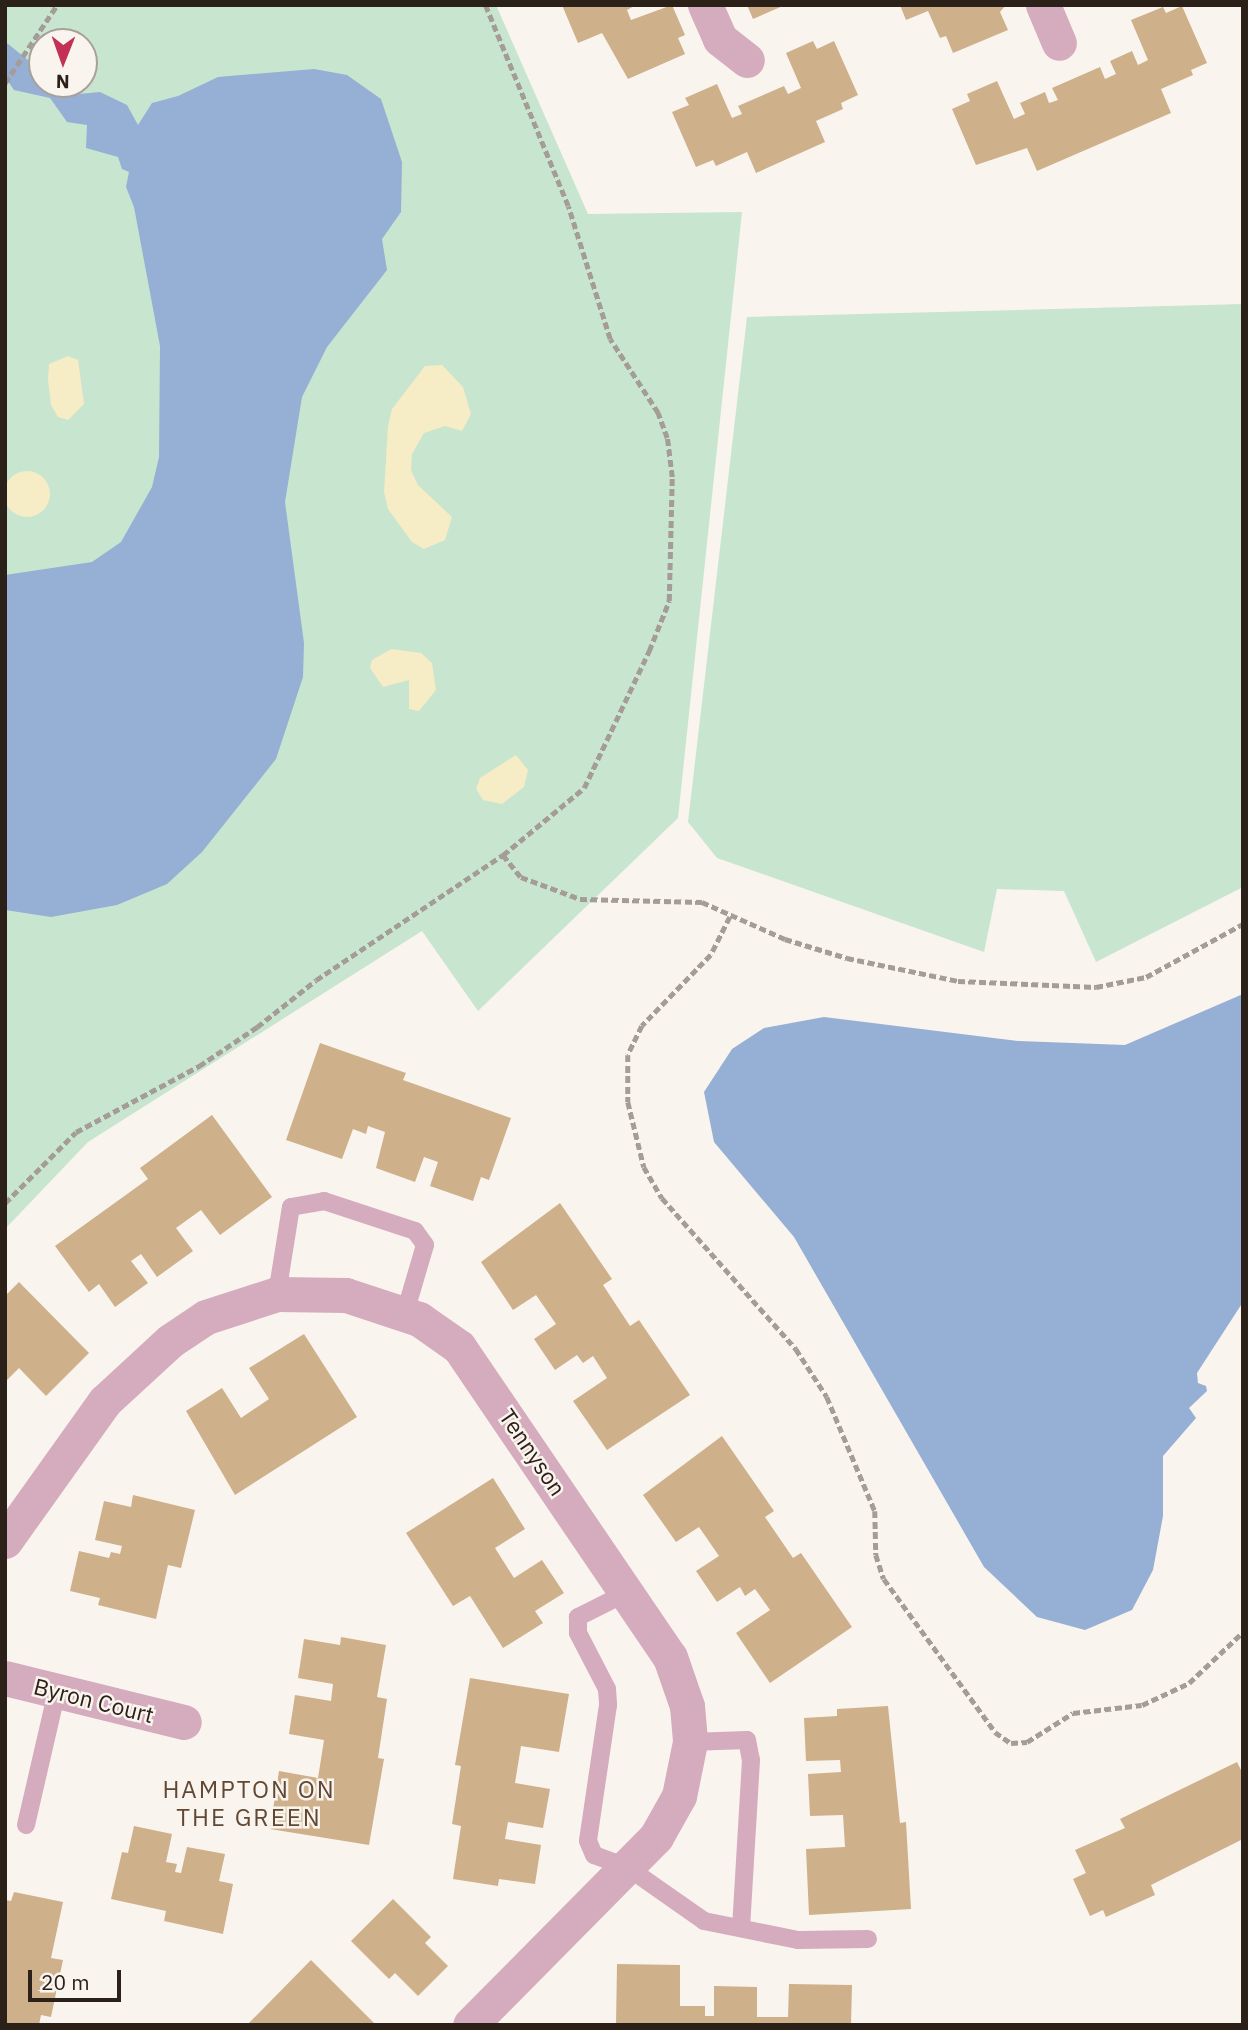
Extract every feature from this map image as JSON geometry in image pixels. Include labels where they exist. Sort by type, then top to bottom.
[{"type":"street","points":[[705,5],[720,39],[747,60]]},
{"type":"street","points":[[1043,5],[1059,43]]},
{"type":"street","name":"Tennyson","points":[[5,1541],[105,1401],[170,1341],[206,1317],[277,1294],[346,1295],[405,1313],[442,1334],[473,1363],[670,1657],[687,1706],[690,1742],[687,1768],[669,1818],[627,1867],[470,2025]]},
{"type":"street","name":"Byron Court","points":[[5,1678],[184,1721]]},
{"type":"lane","points":[[277,1294],[291,1207],[324,1201],[415,1231],[425,1245],[405,1313]]},
{"type":"lane","points":[[626,1592],[578,1617],[578,1633],[607,1689],[608,1705],[588,1841],[594,1855],[627,1867],[704,1921],[798,1940],[868,1939]]},
{"type":"lane","points":[[26,1825],[57,1691]]},
{"type":"lane","points":[[690,1742],[747,1740],[751,1760],[741,1928]]},
{"type":"path","points":[[5,83],[57,5]]},
{"type":"path","points":[[5,1203],[76,1132],[199,1066],[316,980],[503,855],[584,788],[625,708],[670,601],[672,477],[658,413],[610,338],[568,206],[485,5]]},
{"type":"path","points":[[503,855],[521,877],[580,899],[702,902],[730,916],[847,958],[958,981],[1096,988],[1146,976],[1243,924]]},
{"type":"path","points":[[730,916],[711,955],[642,1026],[628,1055],[628,1102],[645,1167],[662,1198],[796,1349],[827,1397],[875,1511],[876,1555],[884,1579],[995,1732],[1011,1743],[1027,1742],[1073,1713],[1142,1705],[1189,1683],[1243,1632]]},
{"type":"green space","points":[[5,5],[496,5],[588,214],[742,212],[678,818],[478,1011],[422,931],[88,1142],[5,1229]]},
{"type":"green space","points":[[1243,304],[1243,887],[1096,962],[1064,891],[997,889],[984,952],[717,858],[688,822],[747,317]]},
{"type":"sand","points":[[68,356],[78,360],[84,404],[68,420],[58,417],[51,405],[48,379],[49,364]]},
{"type":"sand","points":[[442,365],[463,387],[471,414],[462,431],[445,426],[424,433],[412,454],[411,470],[418,485],[452,517],[445,540],[424,549],[412,542],[388,509],[384,492],[388,426],[392,409],[425,366]]},
{"type":"sand","points":[[27,471],[43,478],[50,494],[43,510],[27,517],[11,510],[4,494],[11,478]]},
{"type":"sand","points":[[391,649],[421,653],[432,663],[436,690],[419,711],[409,709],[409,680],[383,687],[370,668],[372,660]]},
{"type":"sand","points":[[516,755],[528,770],[524,787],[502,804],[483,800],[476,789],[480,778]]},
{"type":"water","points":[[5,48],[28,67],[28,93],[14,90],[5,77]]},
{"type":"water","points":[[314,69],[347,75],[381,99],[402,162],[401,212],[382,239],[387,270],[327,347],[302,397],[285,502],[304,643],[303,677],[276,759],[202,852],[167,884],[117,905],[51,917],[5,910],[5,575],[92,562],[121,542],[152,487],[159,457],[160,346],[134,207],[126,187],[129,172],[122,169],[118,157],[86,148],[87,125],[67,122],[50,98],[98,98],[100,92],[127,105],[138,125],[152,103],[178,96],[218,77]]},
{"type":"water","points":[[1243,994],[1243,1302],[1197,1373],[1198,1383],[1206,1386],[1207,1391],[1189,1408],[1196,1418],[1163,1456],[1163,1516],[1153,1570],[1132,1610],[1085,1630],[1037,1617],[984,1567],[794,1237],[714,1142],[704,1092],[732,1049],[764,1028],[824,1017],[1019,1041],[1125,1045]]},
{"type":"building","points":[[562,5],[636,5],[627,10],[631,20],[672,5],[685,35],[678,38],[685,54],[628,79],[602,33],[578,43]]},
{"type":"building","points":[[747,5],[785,5],[753,19]]},
{"type":"building","points":[[900,5],[1006,5],[1000,12],[1008,30],[953,53],[946,36],[940,38],[928,11],[906,20]]},
{"type":"building","points":[[1182,6],[1207,63],[1191,70],[1193,75],[1161,89],[1171,113],[1037,171],[1027,148],[976,165],[952,109],[970,101],[967,94],[997,81],[1014,119],[1025,114],[1020,103],[1045,92],[1049,103],[1058,100],[1052,88],[1100,67],[1105,79],[1116,74],[1110,61],[1132,51],[1138,65],[1148,60],[1131,20],[1163,7],[1166,13]]},
{"type":"building","points":[[813,41],[817,49],[834,41],[858,95],[841,103],[843,109],[816,121],[825,142],[756,173],[747,152],[716,166],[713,160],[696,167],[672,112],[689,105],[685,98],[717,84],[732,118],[742,114],[738,106],[784,86],[788,94],[801,88],[786,53]]},
{"type":"building","points":[[320,1043],[406,1073],[403,1080],[511,1118],[489,1180],[481,1177],[473,1201],[430,1186],[438,1162],[424,1157],[415,1182],[376,1168],[385,1132],[368,1126],[366,1134],[353,1129],[342,1159],[286,1140]]},
{"type":"building","points":[[212,1115],[272,1197],[220,1235],[201,1210],[176,1228],[193,1251],[157,1277],[141,1254],[131,1261],[148,1283],[115,1307],[99,1284],[89,1292],[55,1246],[148,1179],[140,1168]]},
{"type":"building","points":[[560,1203],[612,1279],[603,1285],[630,1326],[639,1320],[690,1395],[607,1450],[573,1401],[607,1378],[593,1356],[583,1363],[577,1355],[555,1370],[534,1339],[556,1324],[536,1295],[513,1310],[481,1262]]},
{"type":"building","points":[[19,1282],[89,1353],[46,1396],[19,1368],[5,1382],[5,1296]]},
{"type":"building","points":[[304,1334],[357,1417],[235,1495],[186,1411],[222,1388],[241,1418],[269,1399],[249,1368]]},
{"type":"building","points":[[722,1436],[774,1511],[765,1517],[793,1558],[801,1553],[852,1627],[770,1683],[736,1633],[770,1610],[755,1589],[745,1596],[740,1587],[717,1602],[696,1571],[719,1556],[699,1527],[676,1542],[643,1495]]},
{"type":"building","points":[[493,1478],[525,1529],[495,1548],[514,1578],[542,1560],[564,1593],[535,1611],[543,1623],[503,1648],[470,1596],[453,1606],[406,1533]]},
{"type":"building","points":[[133,1495],[195,1510],[181,1568],[168,1565],[156,1619],[98,1605],[100,1598],[70,1591],[79,1551],[109,1558],[111,1552],[120,1554],[122,1546],[95,1540],[104,1501],[131,1507]]},
{"type":"building","points":[[341,1637],[386,1645],[377,1697],[387,1699],[378,1758],[384,1759],[369,1845],[270,1829],[279,1771],[318,1778],[324,1740],[289,1734],[295,1695],[331,1701],[333,1684],[298,1678],[304,1639],[340,1645]]},
{"type":"building","points":[[470,1678],[569,1694],[559,1752],[521,1746],[515,1783],[550,1789],[543,1828],[508,1822],[505,1839],[541,1845],[535,1884],[499,1879],[498,1886],[453,1879],[461,1826],[452,1824],[461,1766],[455,1765]]},
{"type":"building","points":[[888,1706],[900,1823],[906,1822],[911,1909],[809,1915],[806,1849],[845,1847],[843,1815],[810,1816],[808,1774],[841,1772],[840,1760],[806,1761],[804,1718],[837,1716],[837,1709]]},
{"type":"building","points":[[1237,1762],[1243,1774],[1243,1839],[1151,1885],[1155,1895],[1106,1917],[1103,1910],[1090,1916],[1073,1879],[1086,1873],[1075,1850],[1125,1828],[1120,1819]]},
{"type":"building","points":[[134,1826],[172,1834],[166,1862],[177,1864],[175,1872],[181,1873],[187,1847],[225,1854],[219,1881],[233,1884],[223,1934],[164,1921],[166,1911],[111,1899],[122,1852],[128,1853]]},
{"type":"building","points":[[14,1892],[63,1902],[51,1958],[63,1960],[51,2017],[41,2015],[39,2025],[5,2025],[5,1900],[11,1901]]},
{"type":"building","points":[[393,1899],[431,1937],[425,1943],[448,1966],[418,1996],[395,1973],[389,1979],[351,1941]]},
{"type":"building","points":[[311,1960],[376,2025],[247,2025]]},
{"type":"building","points":[[617,1964],[680,1965],[680,2006],[705,2006],[705,2016],[714,2016],[714,1986],[757,1987],[757,2017],[788,2017],[789,1984],[852,1985],[851,2025],[616,2025]]},
{"type":"waterway","points":[[5,48],[28,67]]},
{"type":"district","name":"HAMPTON ON THE GREEN","points":[[249,1804]]}]
